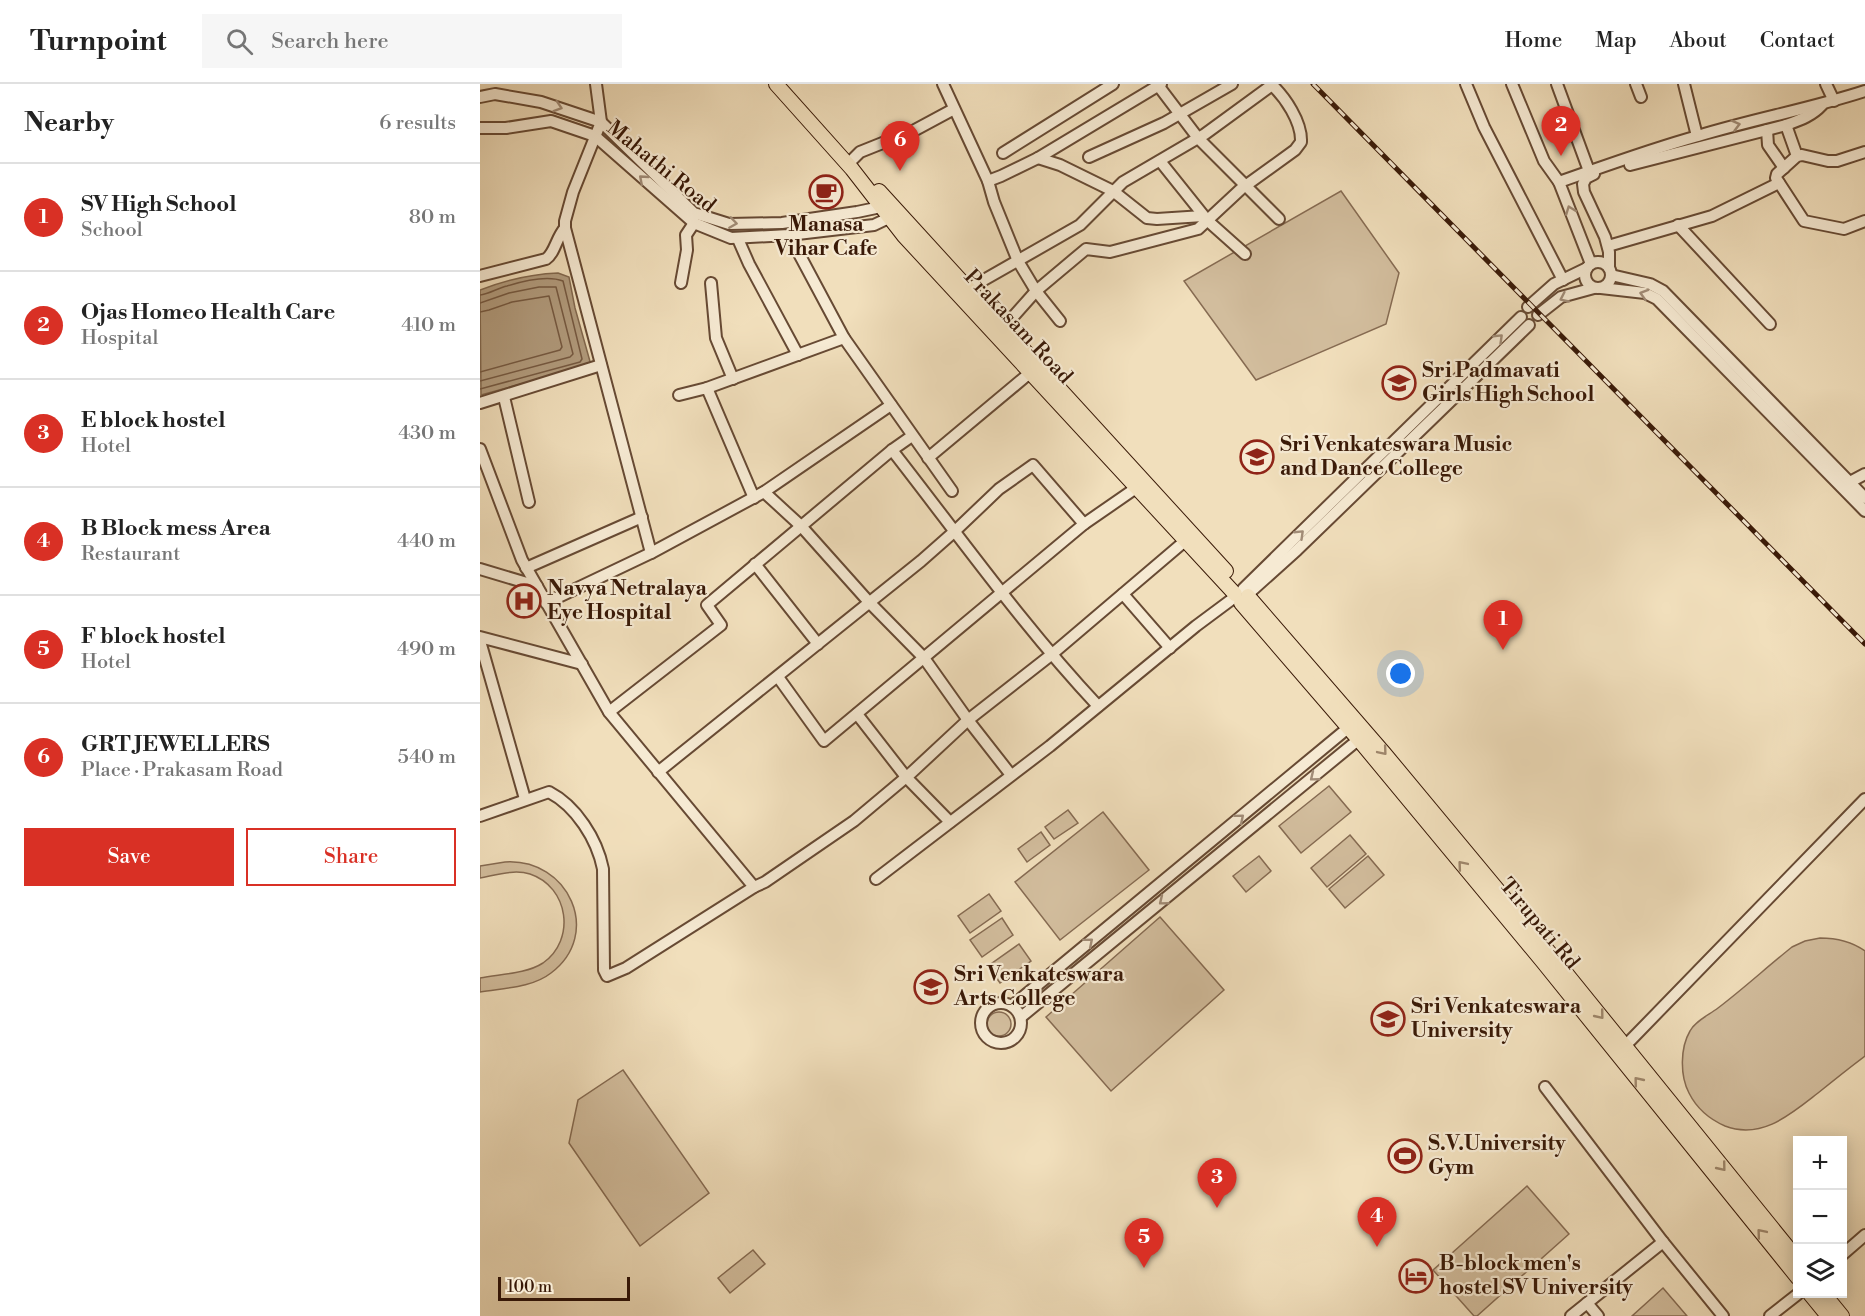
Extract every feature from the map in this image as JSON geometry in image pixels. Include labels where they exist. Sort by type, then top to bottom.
[{"type":"main road","name":"Prakasam Road","points":[[776,84],[884,203]]},
{"type":"main road","name":"Prakasam Road","points":[[786,84],[852,160],[894,216],[1031,372],[1185,542],[1242,595]]},
{"type":"main road","name":"Prakasam Road","points":[[894,216],[1004,327],[1242,595]]},
{"type":"main road","name":"Tirupati Rd","points":[[1242,595],[1260,609],[1548,959],[1793,1273]]},
{"type":"main road","name":"Tirupati Rd","points":[[1242,595],[1353,724]]},
{"type":"main road","name":"Tirupati Rd","points":[[1548,959],[1625,1046],[1793,1255]]},
{"type":"main road","points":[[1814,1298],[1828,1316]]},
{"type":"main road","points":[[1828,1298],[1842,1316]]},
{"type":"street","points":[[596,84],[601,122],[573,192],[565,228],[651,554]]},
{"type":"street","points":[[943,84],[988,181],[1018,261],[1036,291],[1060,321]]},
{"type":"street","points":[[1003,153],[1113,84]]},
{"type":"street","points":[[1089,157],[1164,123],[1232,84]]},
{"type":"street","points":[[968,289],[1080,225],[1123,183],[1198,138],[1271,84],[1278,91],[1298,124],[1301,142],[1295,150],[1246,186],[1193,231],[1110,252],[1086,249],[1036,291],[1004,327]]},
{"type":"street","points":[[1466,84],[1484,127],[1563,280]]},
{"type":"street","points":[[1512,84],[1544,161],[1559,182],[1589,266],[1586,280],[1598,288],[1645,293],[1657,299],[1865,510]]},
{"type":"street","points":[[1557,84],[1589,171]]},
{"type":"street","points":[[1636,84],[1641,97]]},
{"type":"street","points":[[1684,84],[1697,136]]},
{"type":"street","points":[[1826,84],[1834,101]]},
{"type":"street","points":[[988,181],[1038,158],[1159,85],[1198,138],[1279,219]]},
{"type":"street","name":"Mahathi Road","points":[[480,97],[493,89],[601,122],[694,213],[729,224],[782,223],[857,212],[884,203]]},
{"type":"street","points":[[1559,182],[1697,136],[1796,109],[1822,105],[1865,91]]},
{"type":"street","points":[[1538,315],[1562,297],[1609,283],[1608,246],[1584,192],[1582,184],[1586,178],[1593,174],[1786,125],[1816,112],[1822,105]]},
{"type":"street","points":[[852,160],[860,152],[915,130],[954,109]]},
{"type":"street","name":"Mahathi Road","points":[[480,128],[506,128],[551,121],[595,136],[694,223],[722,235],[738,238],[789,235],[874,225],[894,216]]},
{"type":"street","points":[[1786,125],[1797,156]]},
{"type":"street","points":[[1767,130],[1768,145],[1784,168]]},
{"type":"street","points":[[1797,156],[1837,161],[1865,152]]},
{"type":"street","points":[[1797,156],[1777,176],[1803,221],[1844,229],[1865,221]]},
{"type":"street","points":[[1038,158],[1060,165],[1113,191],[1147,218],[1205,219]]},
{"type":"street","points":[[1160,161],[1205,219],[1245,254]]},
{"type":"street","points":[[1608,246],[1712,216],[1779,183]]},
{"type":"street","points":[[681,283],[687,250],[686,235],[694,223]]},
{"type":"street","points":[[1678,225],[1770,324]]},
{"type":"street","points":[[480,276],[546,259],[553,254],[556,240],[565,228]]},
{"type":"street","points":[[789,235],[844,338],[952,491]]},
{"type":"street","points":[[738,238],[749,264],[798,355]]},
{"type":"street","points":[[1528,307],[1554,284],[1598,262],[1610,271],[1650,284],[1663,291],[1865,498]]},
{"type":"street","points":[[711,283],[716,338],[733,379]]},
{"type":"street","points":[[1242,595],[1521,317]]},
{"type":"street","points":[[876,879],[1170,648],[1261,583],[1298,550],[1529,325]]},
{"type":"street","points":[[679,395],[733,379],[844,338]]},
{"type":"street","points":[[480,403],[601,365]]},
{"type":"street","points":[[928,458],[1031,372]]},
{"type":"street","points":[[706,388],[759,495],[801,526],[868,601],[924,658],[1011,775]]},
{"type":"street","points":[[504,397],[529,502]]},
{"type":"street","points":[[546,603],[651,554],[759,495],[891,405]]},
{"type":"street","points":[[609,712],[721,625],[708,605],[892,450],[912,436]]},
{"type":"street","points":[[480,449],[485,478],[526,568],[609,712],[754,887]]},
{"type":"street","points":[[892,450],[1051,655],[1098,706]]},
{"type":"street","points":[[658,772],[956,531],[999,489],[1033,465],[1084,524]]},
{"type":"street","points":[[1850,482],[1865,474]]},
{"type":"street","points":[[777,677],[824,741],[1084,524],[1136,488]]},
{"type":"street","points":[[526,568],[642,517]]},
{"type":"street","points":[[480,816],[549,792],[573,810],[600,854],[603,869],[604,970],[607,976],[626,968],[765,882],[854,821],[968,720],[1051,655],[1185,542]]},
{"type":"street","points":[[755,564],[818,644]]},
{"type":"street","points":[[480,569],[537,586]]},
{"type":"street","points":[[1260,609],[1261,583]]},
{"type":"street","points":[[1123,594],[1170,648]]},
{"type":"street","points":[[525,799],[480,639],[582,664]]},
{"type":"street","points":[[480,686],[492,685]]},
{"type":"street","points":[[857,714],[906,777],[950,822]]},
{"type":"street","points":[[1012,1006],[1353,724]]},
{"type":"street","points":[[1021,1017],[1363,736]]},
{"type":"street","points":[[1625,1046],[1865,800]]},
{"type":"street","points":[[997,1003],[1012,1006],[1021,1017],[1020,1031],[1011,1042],[999,1044],[986,1037],[981,1026],[984,1011],[997,1003]]},
{"type":"street","points":[[1545,1087],[1663,1242],[1723,1316]]},
{"type":"street","points":[[1847,1251],[1865,1235]]},
{"type":"street","points":[[1571,1316],[1663,1242]]},
{"type":"street","points":[[1770,1316],[1793,1297]]},
{"type":"street","points":[[1587,1303],[1598,1316]]},
{"type":"shaded area","points":[[1341,191],[1399,273],[1386,324],[1256,380],[1184,281]]},
{"type":"shaded area","points":[[1329,786],[1351,812],[1301,853],[1279,826]]},
{"type":"shaded area","points":[[1068,810],[1078,823],[1054,839],[1045,827]]},
{"type":"shaded area","points":[[1103,812],[1149,870],[1060,940],[1015,882]]},
{"type":"shaded area","points":[[1041,832],[1050,845],[1027,862],[1018,849]]},
{"type":"shaded area","points":[[1350,835],[1366,854],[1327,887],[1311,868]]},
{"type":"shaded area","points":[[1259,856],[1271,871],[1246,892],[1233,876]]},
{"type":"shaded area","points":[[1368,856],[1384,875],[1345,908],[1329,889]]},
{"type":"shaded area","points":[[505,862],[527,864],[546,872],[561,885],[571,901],[576,920],[575,939],[567,957],[543,978],[517,987],[480,992],[480,978],[521,972],[543,963],[554,953],[564,928],[564,915],[560,902],[553,890],[543,881],[530,874],[518,872],[480,878],[480,866]]},
{"type":"shaded area","points":[[989,894],[1001,911],[970,933],[958,916]]},
{"type":"shaded area","points":[[1160,917],[1224,990],[1111,1091],[1046,1017]]},
{"type":"shaded area","points":[[1002,918],[1013,935],[982,957],[970,940]]},
{"type":"shaded area","points":[[1820,938],[1844,941],[1865,951],[1865,1056],[1797,1109],[1775,1123],[1751,1130],[1719,1123],[1700,1109],[1692,1099],[1684,1079],[1684,1045],[1692,1027],[1792,947]]},
{"type":"shaded area","points":[[1019,944],[1031,961],[1000,983],[988,966]]},
{"type":"shaded area","points":[[999,1012],[1007,1016],[1011,1024],[1007,1032],[999,1036],[991,1032],[987,1024],[991,1016]]},
{"type":"shaded area","points":[[623,1070],[709,1193],[640,1246],[569,1143],[578,1100]]},
{"type":"shaded area","points":[[1527,1186],[1569,1234],[1477,1316],[1474,1316],[1433,1270]]},
{"type":"shaded area","points":[[753,1250],[765,1264],[730,1293],[718,1278]]},
{"type":"shaded area","points":[[1663,1288],[1687,1316],[1632,1316]]},
{"type":"water","points":[[558,273],[569,277],[591,365],[481,395],[480,290],[518,278]]},
{"type":"railway","points":[[1313,84],[1865,644]]},
{"type":"place","name":"Ojas Homeo Health Care","points":[[1561,156]]},
{"type":"place","name":"GRT JEWELLERS","points":[[900,171]]},
{"type":"place","name":"Manasa Vihar Cafe","points":[[826,192]]},
{"type":"place","name":"Sri Padmavati Girls High School","points":[[1399,383]]},
{"type":"place","name":"Sri Venkateswara Music and Dance College","points":[[1257,457]]},
{"type":"place","name":"Navya Netralaya Eye Hospital","points":[[524,601]]},
{"type":"place","name":"SV High School","points":[[1503,650]]},
{"type":"place","name":"Sri Venkateswara Arts College","points":[[931,987]]},
{"type":"place","name":"Sri Venkateswara University","points":[[1388,1019]]},
{"type":"place","name":"S.V.University Gym","points":[[1405,1156]]},
{"type":"place","name":"E block hostel","points":[[1217,1208]]},
{"type":"place","name":"B Block mess Area","points":[[1377,1247]]},
{"type":"place","name":"F block hostel","points":[[1144,1268]]},
{"type":"place","name":"B-block men's hostel SV University","points":[[1416,1276]]}]
